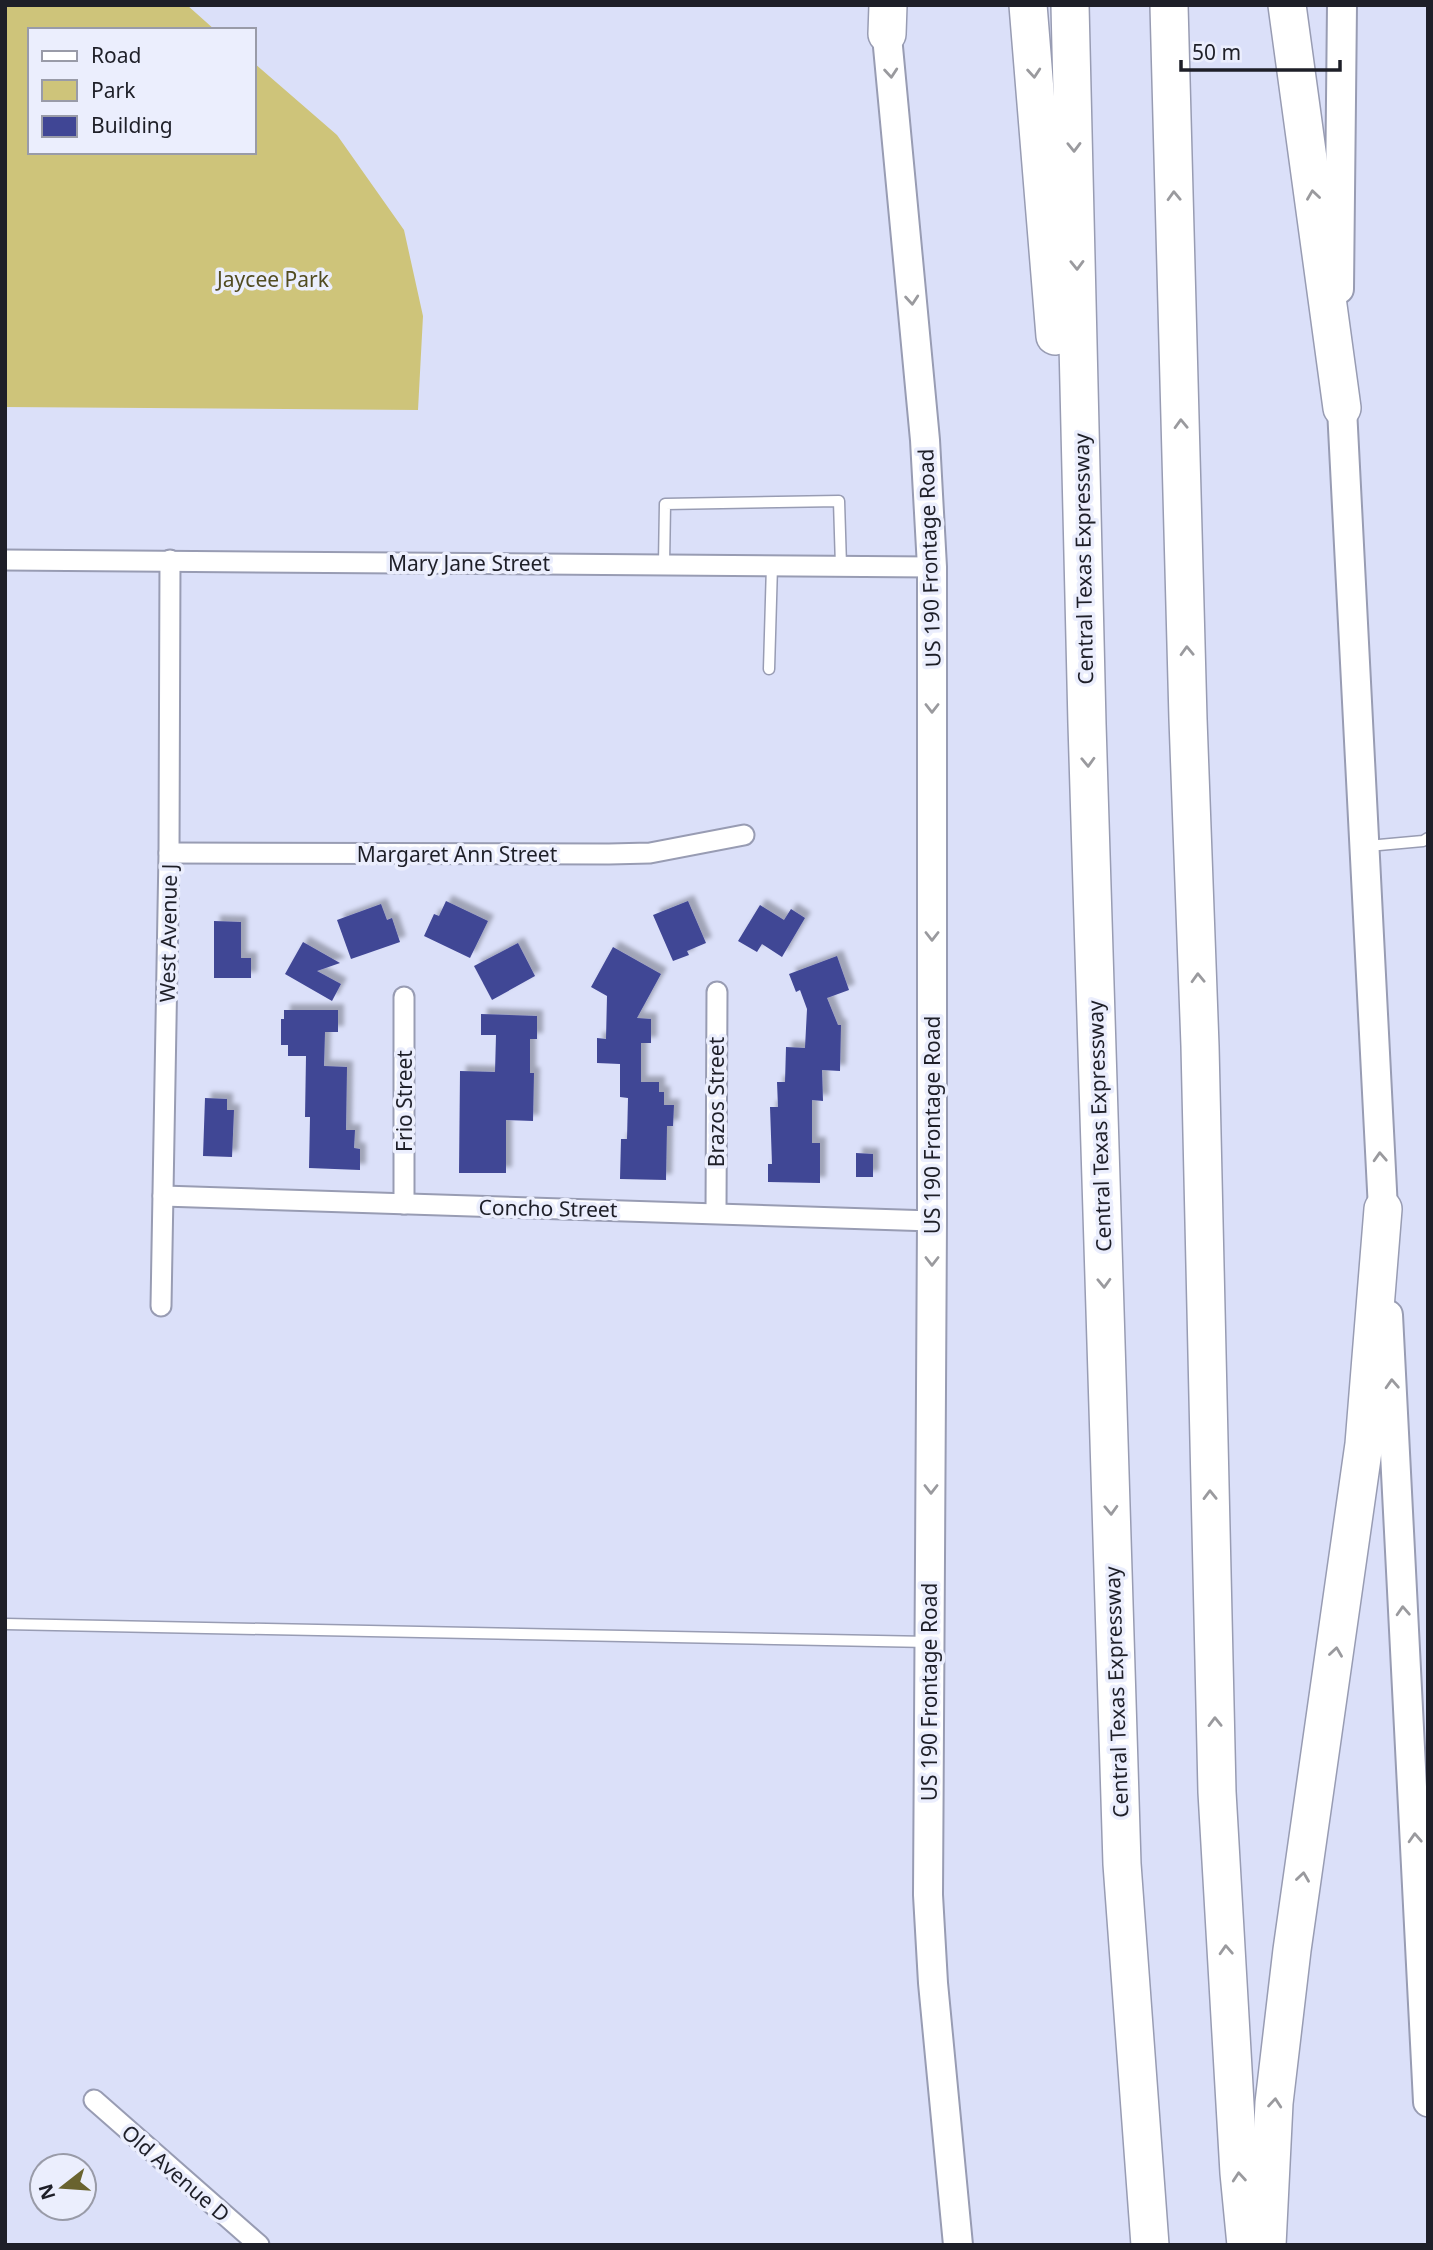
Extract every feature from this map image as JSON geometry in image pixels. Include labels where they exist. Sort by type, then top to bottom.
[{"type":"highway","points":[[1028,5],[1087,724]]},
{"type":"highway","name":"Central Texas Expressway","points":[[1070,5],[1087,724],[1122,1864],[1150,2245]]},
{"type":"highway","points":[[1169,5],[1188,719],[1200,1046],[1217,1792],[1245,2245]]},
{"type":"highway","points":[[1287,5],[1342,408]]},
{"type":"highway","points":[[1267,2245],[1276,2091],[1292,1950],[1364,1444],[1383,1209]]},
{"type":"main road","points":[[1342,5],[1339,301],[1342,408],[1428,2102]]},
{"type":"main road","name":"US 190 Frontage Road","points":[[887,15],[925,440],[932,567],[929,1908],[933,1983],[958,2245]]},
{"type":"street","name":"Mary Jane Street","points":[[5,560],[932,567]]},
{"type":"street","name":"West Avenue J","points":[[161,1306],[169,853],[170,560]]},
{"type":"street","name":"Margaret Ann Street","points":[[169,853],[609,854],[650,852],[744,835]]},
{"type":"street","name":"Brazos Street","points":[[716,1212],[717,992]]},
{"type":"street","name":"Frio Street","points":[[404,998],[404,1204]]},
{"type":"street","name":"Concho Street","points":[[163,1196],[932,1221]]},
{"type":"street","name":"Old Avenue D","points":[[94,2100],[259,2245]]},
{"type":"lane","points":[[664,564],[664,504],[839,501],[841,566]]},
{"type":"lane","points":[[769,669],[772,565]]},
{"type":"lane","points":[[1364,846],[1423,841],[1428,838]]},
{"type":"lane","points":[[5,1624],[930,1642]]},
{"type":"green space","name":"Jaycee Park","points":[[5,5],[187,5],[213,28],[28,28],[28,154],[256,154],[256,65],[337,135],[404,230],[423,316],[418,410],[5,407]]},
{"type":"building","points":[[446,901],[488,921],[470,958],[424,936],[434,914],[439,916]]},
{"type":"building","points":[[688,901],[706,943],[687,951],[689,955],[673,961],[653,915]]},
{"type":"building","points":[[381,904],[387,920],[392,918],[400,942],[351,959],[337,920]]},
{"type":"building","points":[[760,905],[784,920],[791,909],[805,918],[782,957],[762,944],[757,952],[738,941]]},
{"type":"building","points":[[214,921],[241,922],[241,958],[251,958],[251,978],[214,978]]},
{"type":"building","points":[[303,942],[340,963],[317,971],[341,984],[332,1001],[285,974]]},
{"type":"building","points":[[518,943],[535,976],[492,1000],[474,966]]},
{"type":"building","points":[[613,947],[661,974],[637,1018],[651,1019],[651,1043],[641,1043],[641,1082],[659,1082],[659,1092],[664,1092],[664,1105],[674,1105],[673,1126],[667,1126],[666,1180],[620,1179],[621,1139],[627,1139],[628,1098],[620,1097],[620,1064],[597,1063],[597,1038],[606,1039],[607,996],[591,987]]},
{"type":"building","points":[[837,956],[849,990],[827,998],[838,1025],[841,1025],[840,1071],[822,1070],[823,1101],[812,1100],[812,1143],[820,1143],[820,1183],[768,1182],[768,1164],[772,1164],[770,1107],[778,1107],[777,1082],[785,1082],[786,1047],[805,1048],[807,1009],[800,990],[796,992],[789,974]]},
{"type":"building","points":[[284,1010],[338,1010],[338,1032],[325,1032],[324,1066],[347,1067],[346,1130],[355,1130],[354,1148],[360,1149],[360,1170],[309,1168],[310,1117],[305,1117],[306,1056],[288,1056],[288,1045],[281,1045],[281,1019],[284,1019]]},
{"type":"building","points":[[481,1014],[537,1016],[537,1039],[530,1039],[530,1073],[534,1073],[533,1121],[506,1120],[506,1173],[459,1173],[460,1071],[495,1072],[496,1035],[481,1035]]},
{"type":"building","points":[[205,1098],[227,1099],[227,1110],[234,1110],[232,1157],[203,1156]]},
{"type":"building","points":[[856,1153],[873,1154],[873,1177],[856,1177]]}]
